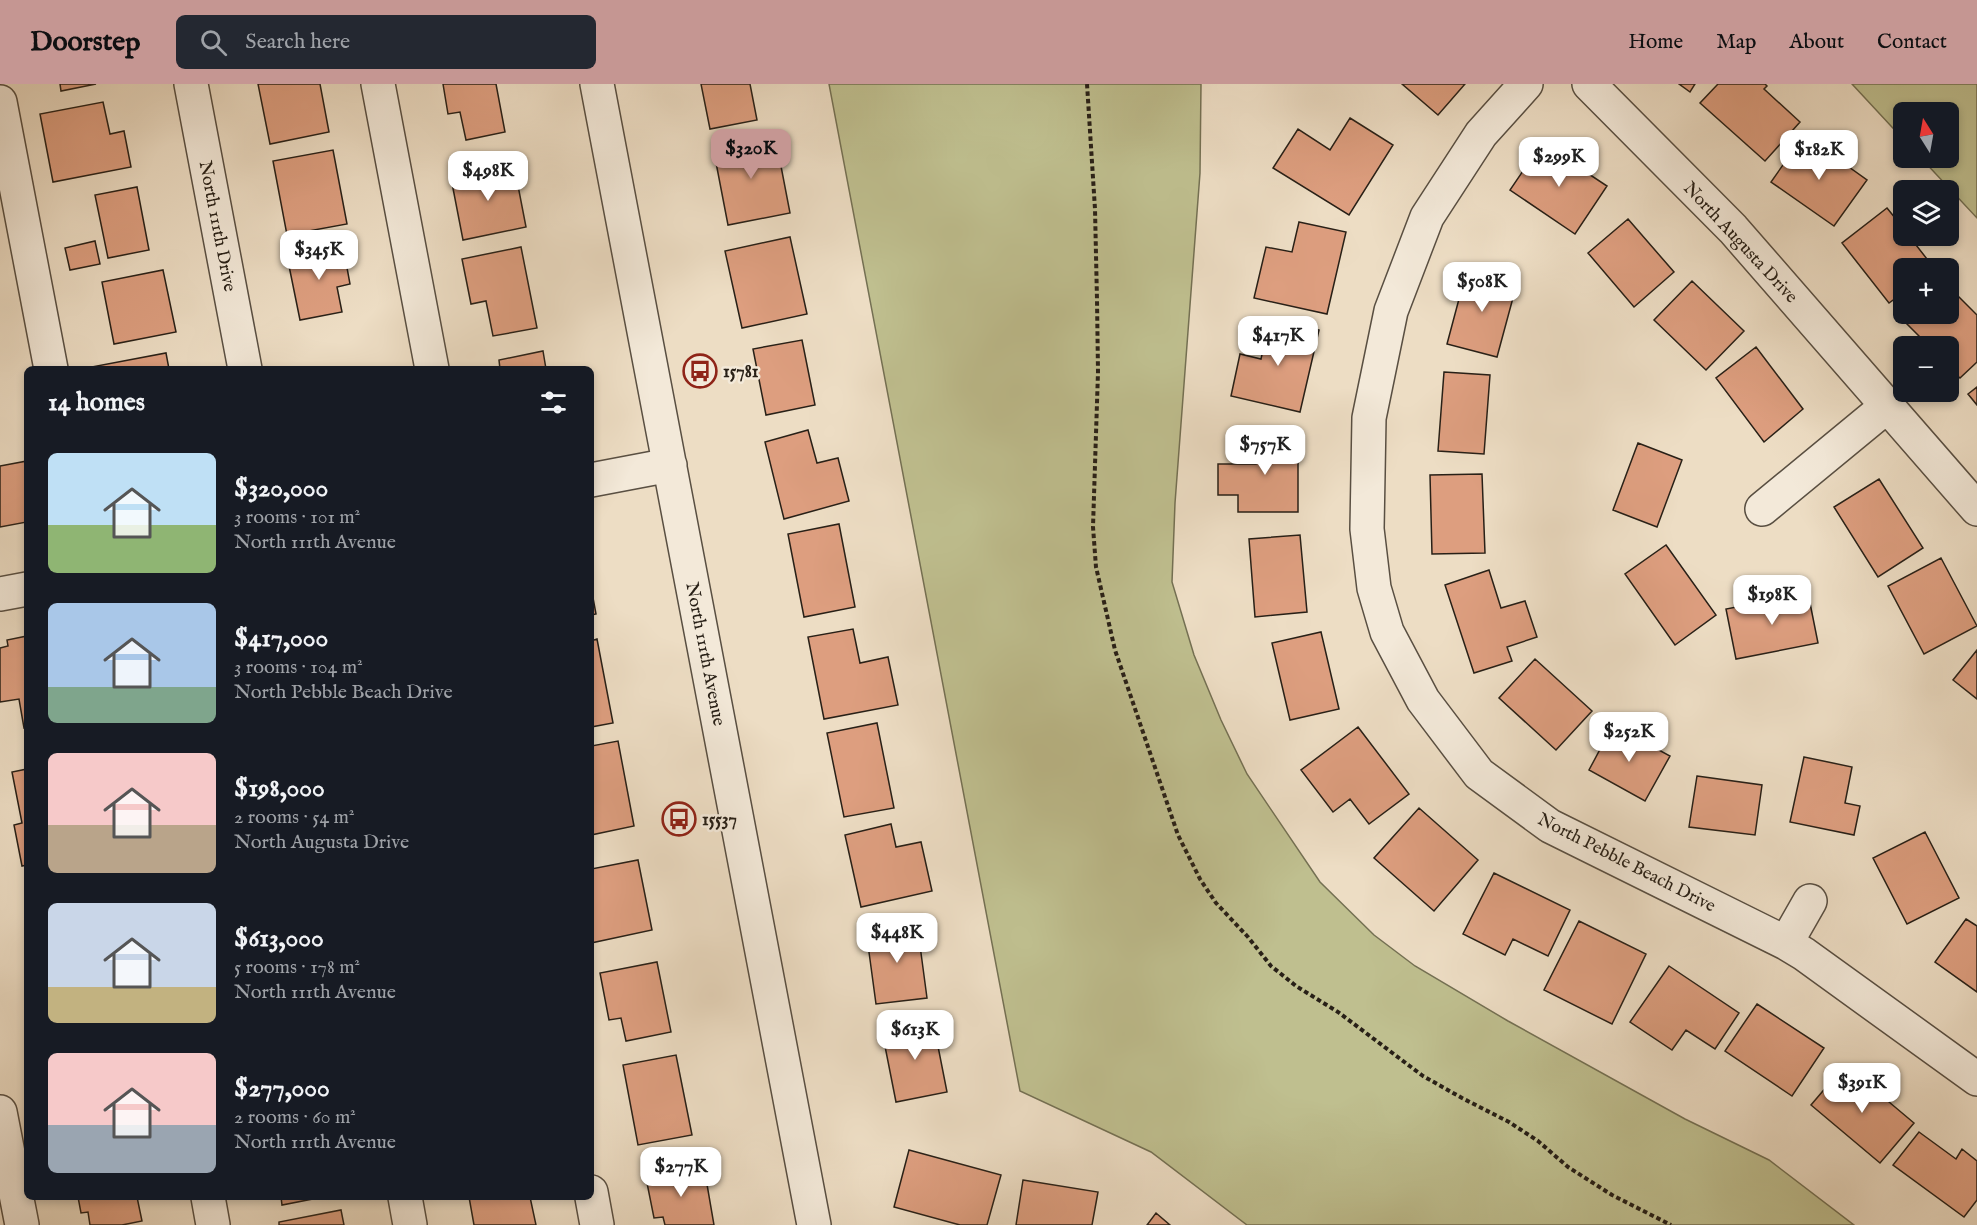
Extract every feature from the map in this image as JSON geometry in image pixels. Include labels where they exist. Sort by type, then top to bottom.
[{"type":"street","name":"North 111th Drive","points":[[191,84],[244,366]]},
{"type":"street","points":[[378,84],[431,366]]},
{"type":"street","name":"North 111th Avenue","points":[[597,84],[814,1225]]},
{"type":"street","name":"North Pebble Beach Drive","points":[[1526,84],[1481,134],[1427,217],[1391,311],[1370,418],[1367,529],[1374,588],[1387,632],[1423,700],[1479,774],[1550,826],[1786,943],[1977,1078]]},
{"type":"street","name":"North Augusta Drive","points":[[1589,84],[1733,229],[1977,509]]},
{"type":"street","points":[[0,102],[50,366]]},
{"type":"street","points":[[1762,509],[1887,406]]},
{"type":"street","points":[[594,479],[670,465]]},
{"type":"street","points":[[0,594],[24,590]]},
{"type":"street","points":[[1786,943],[1810,901]]},
{"type":"street","points":[[0,1112],[22,1225]]},
{"type":"street","points":[[209,1200],[213,1225]]},
{"type":"street","points":[[406,1200],[410,1225]]},
{"type":"street","points":[[592,1200],[597,1225]]},
{"type":"path","points":[[1087,84],[1095,209],[1097,300],[1098,372],[1093,527],[1096,567],[1115,650],[1178,835],[1200,879],[1216,903],[1271,966],[1296,986],[1338,1012],[1423,1076],[1509,1122],[1538,1141],[1568,1167],[1612,1195],[1671,1225]]},
{"type":"green space","points":[[829,84],[1201,84],[1200,173],[1175,503],[1172,582],[1194,655],[1247,774],[1320,882],[1374,935],[1415,966],[1508,1021],[1685,1119],[1769,1160],[1854,1225],[1247,1225],[1151,1152],[1020,1091]]},
{"type":"green space","points":[[1852,84],[1977,84],[1977,218],[1959,199],[1959,180],[1942,180],[1930,168],[1959,168],[1959,102],[1893,102],[1893,128]]},
{"type":"building","points":[[60,84],[96,84],[61,91]]},
{"type":"building","points":[[258,84],[320,84],[329,132],[270,144]]},
{"type":"building","points":[[443,84],[496,84],[505,132],[466,140],[460,112],[448,114]]},
{"type":"building","points":[[701,84],[750,84],[757,120],[710,129]]},
{"type":"building","points":[[1402,84],[1465,84],[1438,115]]},
{"type":"building","points":[[1679,84],[1695,84],[1690,92]]},
{"type":"building","points":[[1718,84],[1765,84],[1767,86],[1764,89],[1800,122],[1765,161],[1700,103]]},
{"type":"building","points":[[103,102],[110,134],[124,131],[131,167],[53,182],[40,114]]},
{"type":"building","points":[[1350,118],[1393,145],[1349,215],[1273,168],[1298,129],[1330,150]]},
{"type":"building","points":[[775,135],[790,213],[728,225],[713,147]]},
{"type":"building","points":[[1804,135],[1867,180],[1834,226],[1771,182]]},
{"type":"building","points":[[1542,143],[1607,186],[1575,234],[1510,190]]},
{"type":"building","points":[[333,150],[347,224],[287,235],[273,161]]},
{"type":"building","points":[[514,165],[526,227],[463,240],[451,178]]},
{"type":"building","points":[[137,187],[149,250],[108,258],[95,195]]},
{"type":"building","points":[[1887,208],[1893,215],[1893,246],[1917,246],[1926,258],[1893,258],[1893,300],[1889,303],[1842,243]]},
{"type":"building","points":[[1628,219],[1674,272],[1634,307],[1588,253]]},
{"type":"building","points":[[1299,222],[1346,232],[1327,314],[1254,298],[1266,247],[1292,252]]},
{"type":"building","points":[[790,237],[807,314],[742,328],[725,251]]},
{"type":"building","points":[[95,241],[100,264],[70,270],[65,248]]},
{"type":"building","points":[[343,246],[350,284],[337,287],[342,312],[300,320],[287,256]]},
{"type":"building","points":[[521,247],[537,328],[493,336],[486,301],[471,304],[462,259]]},
{"type":"building","points":[[1467,269],[1517,283],[1497,357],[1447,344]]},
{"type":"building","points":[[163,270],[176,332],[114,344],[102,282]]},
{"type":"building","points":[[1692,281],[1744,331],[1706,370],[1654,320]]},
{"type":"building","points":[[1959,297],[1977,315],[1977,362],[1960,378],[1959,336],[1919,336],[1907,324],[1959,324]]},
{"type":"building","points":[[1270,318],[1319,330],[1300,412],[1231,396],[1240,354],[1261,359]]},
{"type":"building","points":[[802,340],[815,405],[766,415],[753,349]]},
{"type":"building","points":[[1756,347],[1803,409],[1764,442],[1716,378]]},
{"type":"building","points":[[543,351],[546,366],[500,366],[499,360]]},
{"type":"building","points":[[166,353],[168,366],[97,366]]},
{"type":"building","points":[[1444,372],[1490,375],[1484,454],[1438,451]]},
{"type":"building","points":[[1977,387],[1977,405],[1968,394]]},
{"type":"building","points":[[808,430],[817,463],[838,458],[849,501],[784,519],[765,442]]},
{"type":"building","points":[[1256,432],[1298,433],[1298,512],[1238,512],[1238,495],[1218,495],[1218,464],[1256,464]]},
{"type":"building","points":[[1638,443],[1682,460],[1657,527],[1613,510]]},
{"type":"building","points":[[24,462],[24,523],[0,527],[0,466]]},
{"type":"building","points":[[1482,474],[1485,553],[1432,554],[1430,475]]},
{"type":"building","points":[[1879,479],[1923,548],[1878,577],[1834,507]]},
{"type":"building","points":[[839,524],[855,607],[804,617],[788,534]]},
{"type":"building","points":[[1300,535],[1307,612],[1255,617],[1249,539]]},
{"type":"building","points":[[1666,545],[1716,615],[1675,645],[1625,574]]},
{"type":"building","points":[[1941,558],[1977,626],[1924,654],[1888,586]]},
{"type":"building","points":[[1489,570],[1501,608],[1525,601],[1537,637],[1507,647],[1512,661],[1474,673],[1445,585]]},
{"type":"building","points":[[1808,593],[1818,643],[1736,659],[1726,609]]},
{"type":"building","points":[[853,629],[860,663],[888,657],[898,705],[824,719],[808,637]]},
{"type":"building","points":[[1321,632],[1339,709],[1290,720],[1272,643]]},
{"type":"building","points":[[24,637],[24,728],[19,699],[0,702],[0,648],[8,646],[7,640]]},
{"type":"building","points":[[597,639],[613,723],[594,726],[594,640]]},
{"type":"building","points":[[1977,650],[1977,699],[1953,680]]},
{"type":"building","points":[[1535,659],[1592,711],[1556,750],[1499,698]]},
{"type":"building","points":[[877,723],[894,808],[844,817],[827,733]]},
{"type":"building","points":[[1613,725],[1670,756],[1645,801],[1589,770]]},
{"type":"building","points":[[1358,727],[1409,794],[1369,824],[1350,799],[1333,812],[1301,770]]},
{"type":"building","points":[[618,741],[634,826],[594,834],[594,745]]},
{"type":"building","points":[[1804,757],[1852,767],[1845,803],[1860,806],[1854,835],[1790,822]]},
{"type":"building","points":[[24,770],[24,866],[22,866],[14,825],[22,823],[12,772]]},
{"type":"building","points":[[1697,776],[1762,785],[1755,835],[1689,827]]},
{"type":"building","points":[[1419,808],[1478,860],[1434,911],[1374,858]]},
{"type":"building","points":[[891,824],[896,847],[921,842],[932,891],[861,907],[845,835]]},
{"type":"building","points":[[1925,832],[1959,898],[1907,924],[1873,858]]},
{"type":"building","points":[[638,860],[652,930],[594,942],[594,868]]},
{"type":"building","points":[[1494,873],[1570,910],[1548,956],[1513,939],[1505,955],[1463,934]]},
{"type":"building","points":[[1966,919],[1977,926],[1977,992],[1935,962]]},
{"type":"building","points":[[1579,921],[1646,954],[1612,1024],[1544,990]]},
{"type":"building","points":[[917,923],[927,998],[876,1004],[866,930]]},
{"type":"building","points":[[657,962],[671,1032],[626,1041],[621,1018],[609,1020],[600,973]]},
{"type":"building","points":[[1669,966],[1739,1013],[1715,1049],[1686,1030],[1672,1050],[1630,1022]]},
{"type":"building","points":[[1757,1004],[1824,1048],[1792,1096],[1725,1051]]},
{"type":"building","points":[[933,1021],[947,1092],[896,1102],[882,1031]]},
{"type":"building","points":[[676,1055],[692,1135],[638,1145],[623,1065]]},
{"type":"building","points":[[1845,1065],[1914,1123],[1880,1163],[1811,1105]]},
{"type":"building","points":[[1919,1132],[1956,1159],[1962,1149],[1977,1161],[1977,1200],[1964,1217],[1893,1165]]},
{"type":"building","points":[[909,1150],[1001,1175],[987,1225],[960,1225],[894,1207]]},
{"type":"building","points":[[704,1167],[714,1225],[665,1225],[663,1217],[654,1218],[646,1178]]},
{"type":"building","points":[[1023,1180],[1098,1192],[1092,1225],[1016,1225]]},
{"type":"building","points":[[79,1200],[138,1200],[142,1221],[122,1225],[90,1225],[88,1212],[81,1213]]},
{"type":"building","points":[[281,1200],[308,1200],[282,1205]]},
{"type":"building","points":[[470,1200],[531,1200],[536,1225],[474,1225]]},
{"type":"building","points":[[341,1210],[344,1225],[279,1225],[279,1222]]},
{"type":"building","points":[[1156,1213],[1170,1225],[1147,1225]]},
{"type":"place","name":"15781","points":[[700,371]]},
{"type":"place","name":"15537","points":[[679,819]]}]
